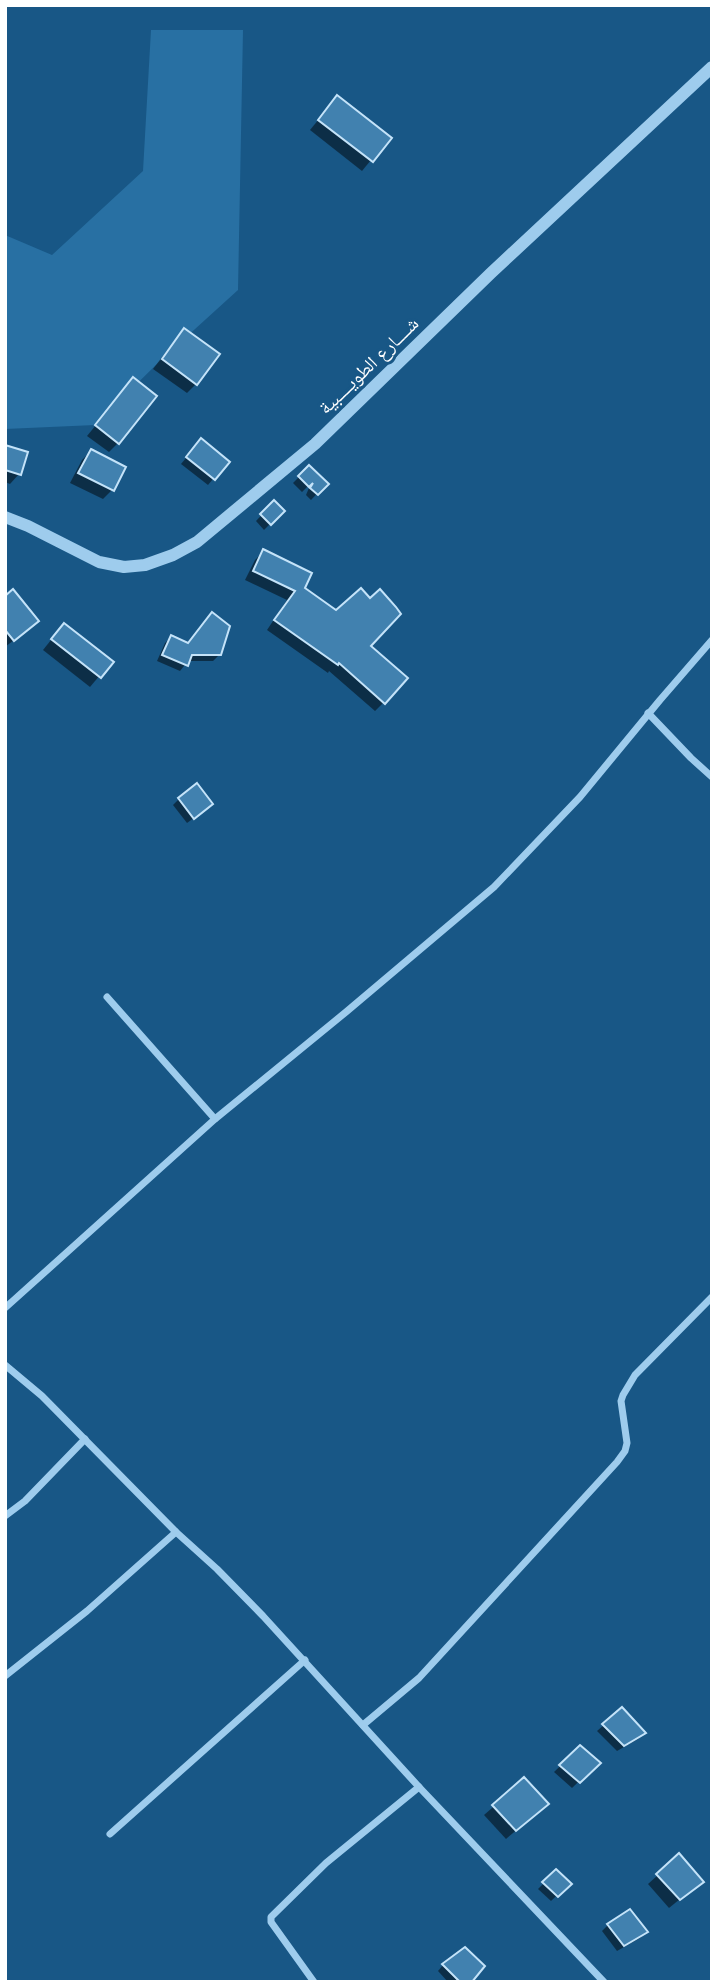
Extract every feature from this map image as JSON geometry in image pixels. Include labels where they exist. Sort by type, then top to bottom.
[{"type":"street","name":"شــــارع الطويــــبية","points":[[5,517],[99,562],[124,567],[145,565],[173,555],[197,542],[315,444],[491,273],[712,67]]},
{"type":"street","points":[[5,1308],[215,1119],[494,887],[580,797],[712,640]]},
{"type":"street","points":[[648,713],[712,776]]},
{"type":"street","points":[[107,997],[215,1119]]},
{"type":"street","points":[[363,1725],[419,1678],[610,1471],[625,1451],[627,1443],[621,1401],[626,1387],[712,1297]]},
{"type":"street","points":[[5,1366],[42,1396],[176,1532],[217,1569],[604,1982]]},
{"type":"street","points":[[5,1516],[25,1501],[85,1439]]},
{"type":"street","points":[[5,1676],[86,1611],[176,1532]]},
{"type":"street","points":[[110,1834],[305,1660]]},
{"type":"street","points":[[314,1982],[271,1922],[271,1917],[326,1863],[419,1787]]},
{"type":"shaded area","points":[[151,30],[243,30],[238,290],[95,425],[5,429],[5,235],[52,255],[143,171]]},
{"type":"building","points":[[337,95],[392,138],[373,162],[318,120]]},
{"type":"building","points":[[184,328],[220,354],[197,385],[162,359]]},
{"type":"building","points":[[133,377],[157,396],[119,444],[95,425]]},
{"type":"building","points":[[201,438],[230,462],[215,480],[186,457]]},
{"type":"building","points":[[5,445],[28,452],[21,475],[5,470]]},
{"type":"building","points":[[91,449],[126,467],[114,491],[78,473]]},
{"type":"building","points":[[309,465],[329,484],[318,495],[310,488],[313,483],[309,487],[298,476]]},
{"type":"building","points":[[274,500],[285,511],[271,525],[260,514]]},
{"type":"building","points":[[263,549],[312,573],[305,588],[336,610],[361,588],[370,598],[380,589],[396,607],[401,614],[371,646],[408,678],[385,704],[339,663],[338,665],[274,620],[295,591],[253,571]]},
{"type":"building","points":[[13,589],[39,621],[14,641],[5,630],[5,596]]},
{"type":"building","points":[[212,612],[230,626],[221,655],[192,655],[188,666],[162,655],[171,635],[188,643]]},
{"type":"building","points":[[64,623],[114,662],[101,678],[51,639]]},
{"type":"building","points":[[197,783],[213,804],[194,819],[178,798]]},
{"type":"building","points":[[622,1707],[646,1733],[624,1746],[602,1724]]},
{"type":"building","points":[[580,1745],[601,1763],[580,1783],[559,1765]]},
{"type":"building","points":[[524,1777],[549,1804],[516,1831],[492,1805]]},
{"type":"building","points":[[679,1853],[704,1882],[680,1900],[656,1874]]},
{"type":"building","points":[[556,1869],[572,1884],[558,1897],[542,1882]]},
{"type":"building","points":[[630,1909],[648,1932],[624,1946],[607,1924]]},
{"type":"building","points":[[465,1947],[485,1966],[472,1982],[460,1982],[442,1964]]}]
